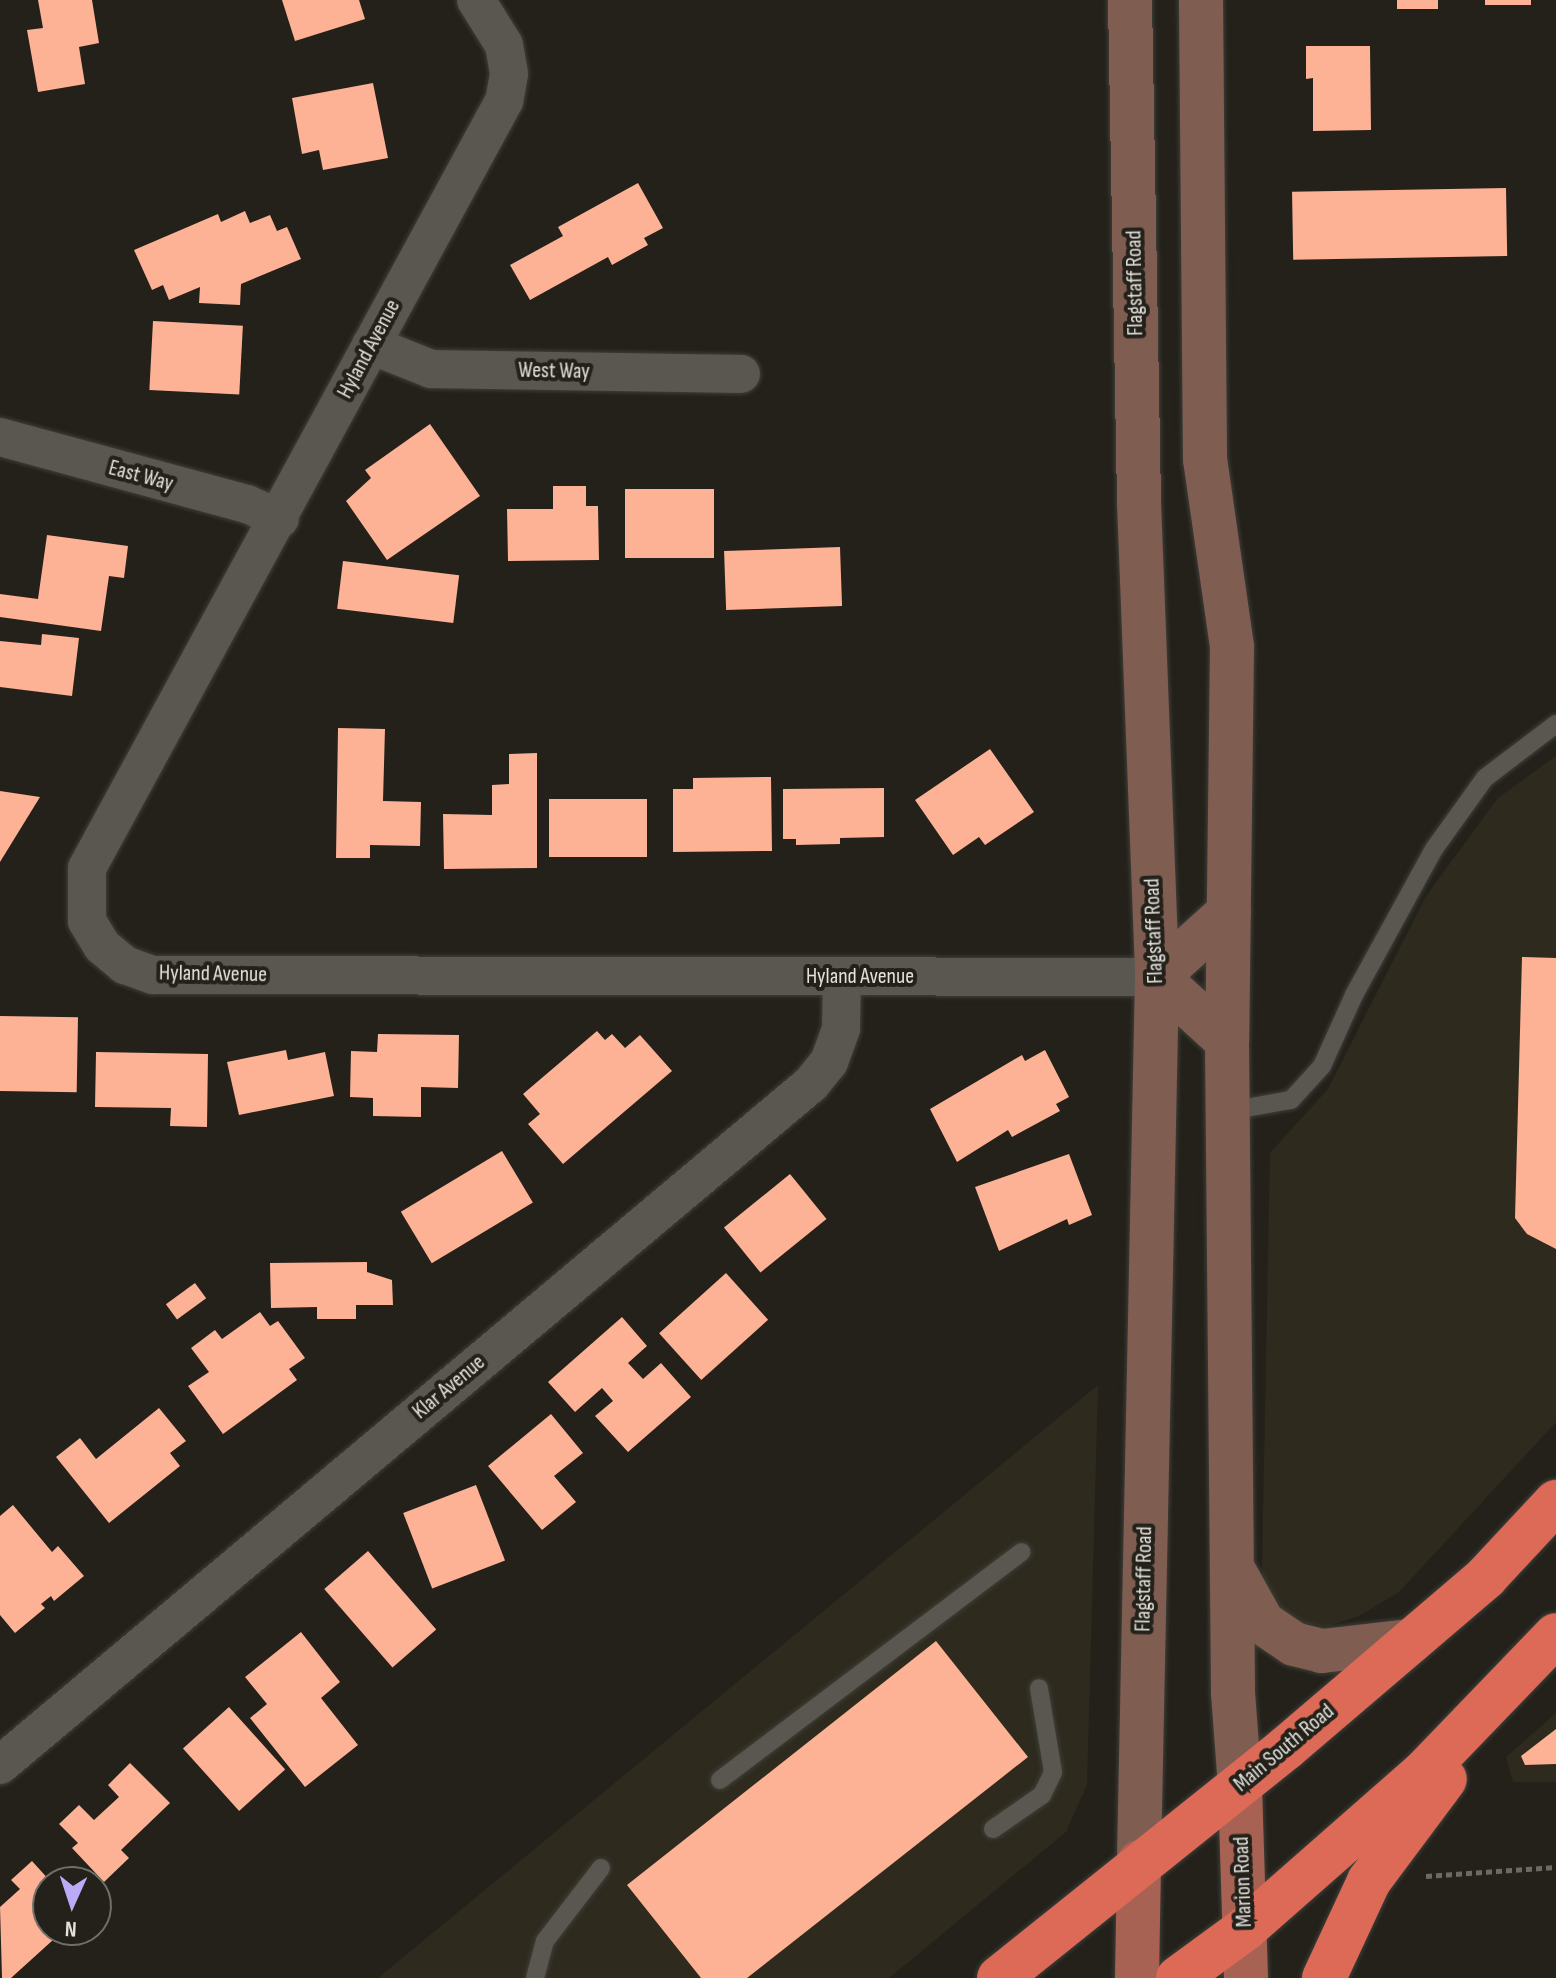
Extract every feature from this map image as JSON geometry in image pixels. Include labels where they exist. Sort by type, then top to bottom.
[{"type":"highway","name":"Main South Road","points":[[999,1978],[1139,1862],[1240,1787],[1486,1577],[1556,1502]]},
{"type":"highway","points":[[1178,1978],[1245,1929],[1424,1772],[1556,1635]]},
{"type":"highway","points":[[1324,1978],[1369,1881],[1446,1778],[1462,1732]]},
{"type":"main road","name":"Flagstaff Road","points":[[1130,0],[1139,502],[1157,977],[1139,1862]]},
{"type":"main road","points":[[1201,0],[1205,459],[1232,647],[1227,1041],[1232,1569],[1240,1787]]},
{"type":"main road","points":[[1227,1041],[1157,977],[1229,912]]},
{"type":"main road","points":[[1232,1569],[1263,1623],[1294,1644],[1322,1651],[1411,1641]]},
{"type":"main road","name":"Marion Road","points":[[1240,1787],[1246,1978]]},
{"type":"main road","points":[[1137,1978],[1139,1862]]},
{"type":"street","name":"Hyland Avenue","points":[[476,0],[504,45],[509,74],[504,101],[280,519],[87,868],[87,921],[102,946],[125,965],[153,975],[1157,977]]},
{"type":"street","name":"West Way","points":[[371,345],[431,369],[741,374]]},
{"type":"street","name":"East Way","points":[[0,437],[247,504],[280,519]]},
{"type":"street","name":"Klar Avenue","points":[[0,1765],[811,1084],[829,1062],[841,1029],[842,977]]},
{"type":"lane","points":[[1229,1111],[1291,1100],[1322,1066],[1354,995],[1434,849],[1485,778],[1556,724]]},
{"type":"lane","points":[[720,1780],[1022,1552]]},
{"type":"lane","points":[[993,1829],[1042,1795],[1053,1772],[1039,1688]]},
{"type":"lane","points":[[535,1978],[545,1941],[601,1868]]},
{"type":"path","points":[[1423,1876],[1556,1867]]},
{"type":"shaded area","points":[[1556,756],[1556,1422],[1399,1592],[1359,1616],[1328,1626],[1300,1623],[1271,1603],[1262,1571],[1270,1153],[1328,1089],[1426,896],[1498,798]]},
{"type":"shaded area","points":[[1098,1385],[1087,1785],[1066,1832],[889,1978],[378,1978]]},
{"type":"shaded area","points":[[1556,1713],[1556,1782],[1513,1782],[1506,1757]]},
{"type":"building","points":[[38,0],[92,0],[99,43],[79,47],[85,84],[38,92],[27,30],[43,28]]},
{"type":"building","points":[[282,0],[359,0],[365,19],[295,41]]},
{"type":"building","points":[[1397,0],[1438,0],[1438,9],[1397,9]]},
{"type":"building","points":[[1485,0],[1531,0],[1531,5],[1485,5]]},
{"type":"building","points":[[1306,46],[1370,46],[1371,130],[1313,131],[1313,78],[1306,79]]},
{"type":"building","points":[[373,83],[388,158],[323,170],[319,150],[302,154],[292,98]]},
{"type":"building","points":[[638,183],[663,228],[644,238],[648,245],[612,265],[608,257],[530,300],[510,265],[563,236],[558,227]]},
{"type":"building","points":[[1506,188],[1507,256],[1293,260],[1292,192]]},
{"type":"building","points":[[245,211],[250,223],[270,215],[277,231],[287,227],[301,259],[241,284],[240,305],[199,303],[200,287],[169,300],[163,285],[152,290],[134,250],[218,214],[221,222]]},
{"type":"building","points":[[153,321],[243,326],[239,395],[149,390]]},
{"type":"building","points":[[430,424],[480,496],[387,560],[346,501],[371,478],[365,470]]},
{"type":"building","points":[[553,486],[586,486],[586,506],[598,506],[599,560],[508,561],[507,509],[553,509]]},
{"type":"building","points":[[625,489],[714,489],[714,558],[625,558]]},
{"type":"building","points":[[47,535],[128,546],[124,578],[109,576],[101,631],[0,617],[0,594],[38,599]]},
{"type":"building","points":[[840,547],[842,606],[726,610],[724,551]]},
{"type":"building","points":[[343,561],[459,575],[453,623],[337,609]]},
{"type":"building","points":[[42,634],[79,638],[72,696],[0,687],[0,641],[41,645]]},
{"type":"building","points":[[338,728],[385,729],[383,801],[421,802],[420,846],[370,845],[370,858],[336,858]]},
{"type":"building","points":[[990,749],[1034,812],[985,845],[979,837],[953,855],[915,800]]},
{"type":"building","points":[[537,753],[537,868],[444,869],[443,814],[492,815],[492,785],[509,784],[509,754]]},
{"type":"building","points":[[771,777],[772,851],[673,852],[673,789],[693,789],[693,778]]},
{"type":"building","points":[[884,788],[884,837],[840,838],[840,844],[796,845],[796,839],[783,839],[783,789]]},
{"type":"building","points":[[0,791],[40,797],[0,862]]},
{"type":"building","points":[[549,799],[647,799],[647,857],[549,857]]},
{"type":"building","points":[[1522,957],[1556,958],[1556,1249],[1527,1234],[1515,1218]]},
{"type":"building","points":[[0,1016],[78,1017],[77,1092],[0,1091]]},
{"type":"building","points":[[597,1031],[605,1040],[612,1034],[625,1048],[640,1035],[672,1071],[563,1164],[528,1124],[540,1114],[523,1094]]},
{"type":"building","points":[[378,1034],[459,1035],[458,1088],[421,1087],[421,1117],[373,1116],[373,1098],[350,1097],[351,1051],[377,1052]]},
{"type":"building","points":[[286,1050],[288,1060],[325,1052],[334,1096],[239,1115],[227,1062]]},
{"type":"building","points":[[1045,1050],[1069,1097],[1056,1104],[1060,1111],[1012,1137],[1008,1130],[957,1162],[930,1109],[1022,1055],[1025,1061]]},
{"type":"building","points":[[96,1052],[208,1054],[207,1127],[170,1126],[171,1108],[95,1107]]},
{"type":"building","points":[[502,1151],[533,1202],[432,1263],[401,1212]]},
{"type":"building","points":[[1069,1154],[1092,1215],[1069,1225],[1067,1219],[999,1251],[975,1187]]},
{"type":"building","points":[[790,1174],[827,1219],[760,1273],[724,1227]]},
{"type":"building","points":[[367,1262],[367,1272],[392,1280],[393,1305],[356,1305],[356,1319],[317,1319],[317,1307],[271,1308],[270,1263]]},
{"type":"building","points":[[726,1273],[768,1320],[701,1380],[659,1333]]},
{"type":"building","points":[[195,1283],[206,1298],[177,1320],[166,1304]]},
{"type":"building","points":[[260,1312],[270,1326],[278,1321],[305,1358],[289,1369],[297,1380],[223,1434],[188,1386],[209,1372],[191,1348],[215,1330],[222,1339]]},
{"type":"building","points":[[622,1317],[647,1346],[628,1363],[643,1379],[661,1363],[691,1397],[628,1452],[595,1416],[613,1401],[602,1388],[575,1412],[548,1382]]},
{"type":"building","points":[[159,1408],[186,1441],[170,1453],[180,1466],[109,1523],[56,1457],[80,1438],[96,1459]]},
{"type":"building","points":[[551,1414],[583,1453],[554,1476],[576,1502],[542,1530],[488,1466]]},
{"type":"building","points":[[476,1485],[505,1561],[432,1589],[403,1513]]},
{"type":"building","points":[[13,1505],[52,1552],[58,1546],[84,1576],[54,1601],[51,1596],[41,1604],[45,1608],[15,1633],[0,1615],[0,1516]]},
{"type":"building","points":[[368,1551],[436,1629],[392,1668],[324,1589]]},
{"type":"building","points":[[301,1632],[340,1682],[321,1698],[358,1745],[305,1787],[250,1718],[267,1704],[245,1677]]},
{"type":"building","points":[[936,1641],[1028,1757],[747,1978],[701,1978],[627,1885]]},
{"type":"building","points":[[229,1707],[285,1769],[239,1811],[183,1748]]},
{"type":"building","points":[[1556,1729],[1556,1764],[1525,1765],[1521,1756]]},
{"type":"building","points":[[130,1763],[170,1803],[121,1850],[129,1858],[112,1874],[112,1866],[89,1866],[72,1848],[78,1843],[59,1824],[79,1805],[94,1820],[119,1797],[108,1785]]},
{"type":"building","points":[[32,1861],[37,1866],[32,1866],[32,1946],[46,1946],[11,1978],[2,1978],[0,1907],[20,1889],[11,1880]]}]
